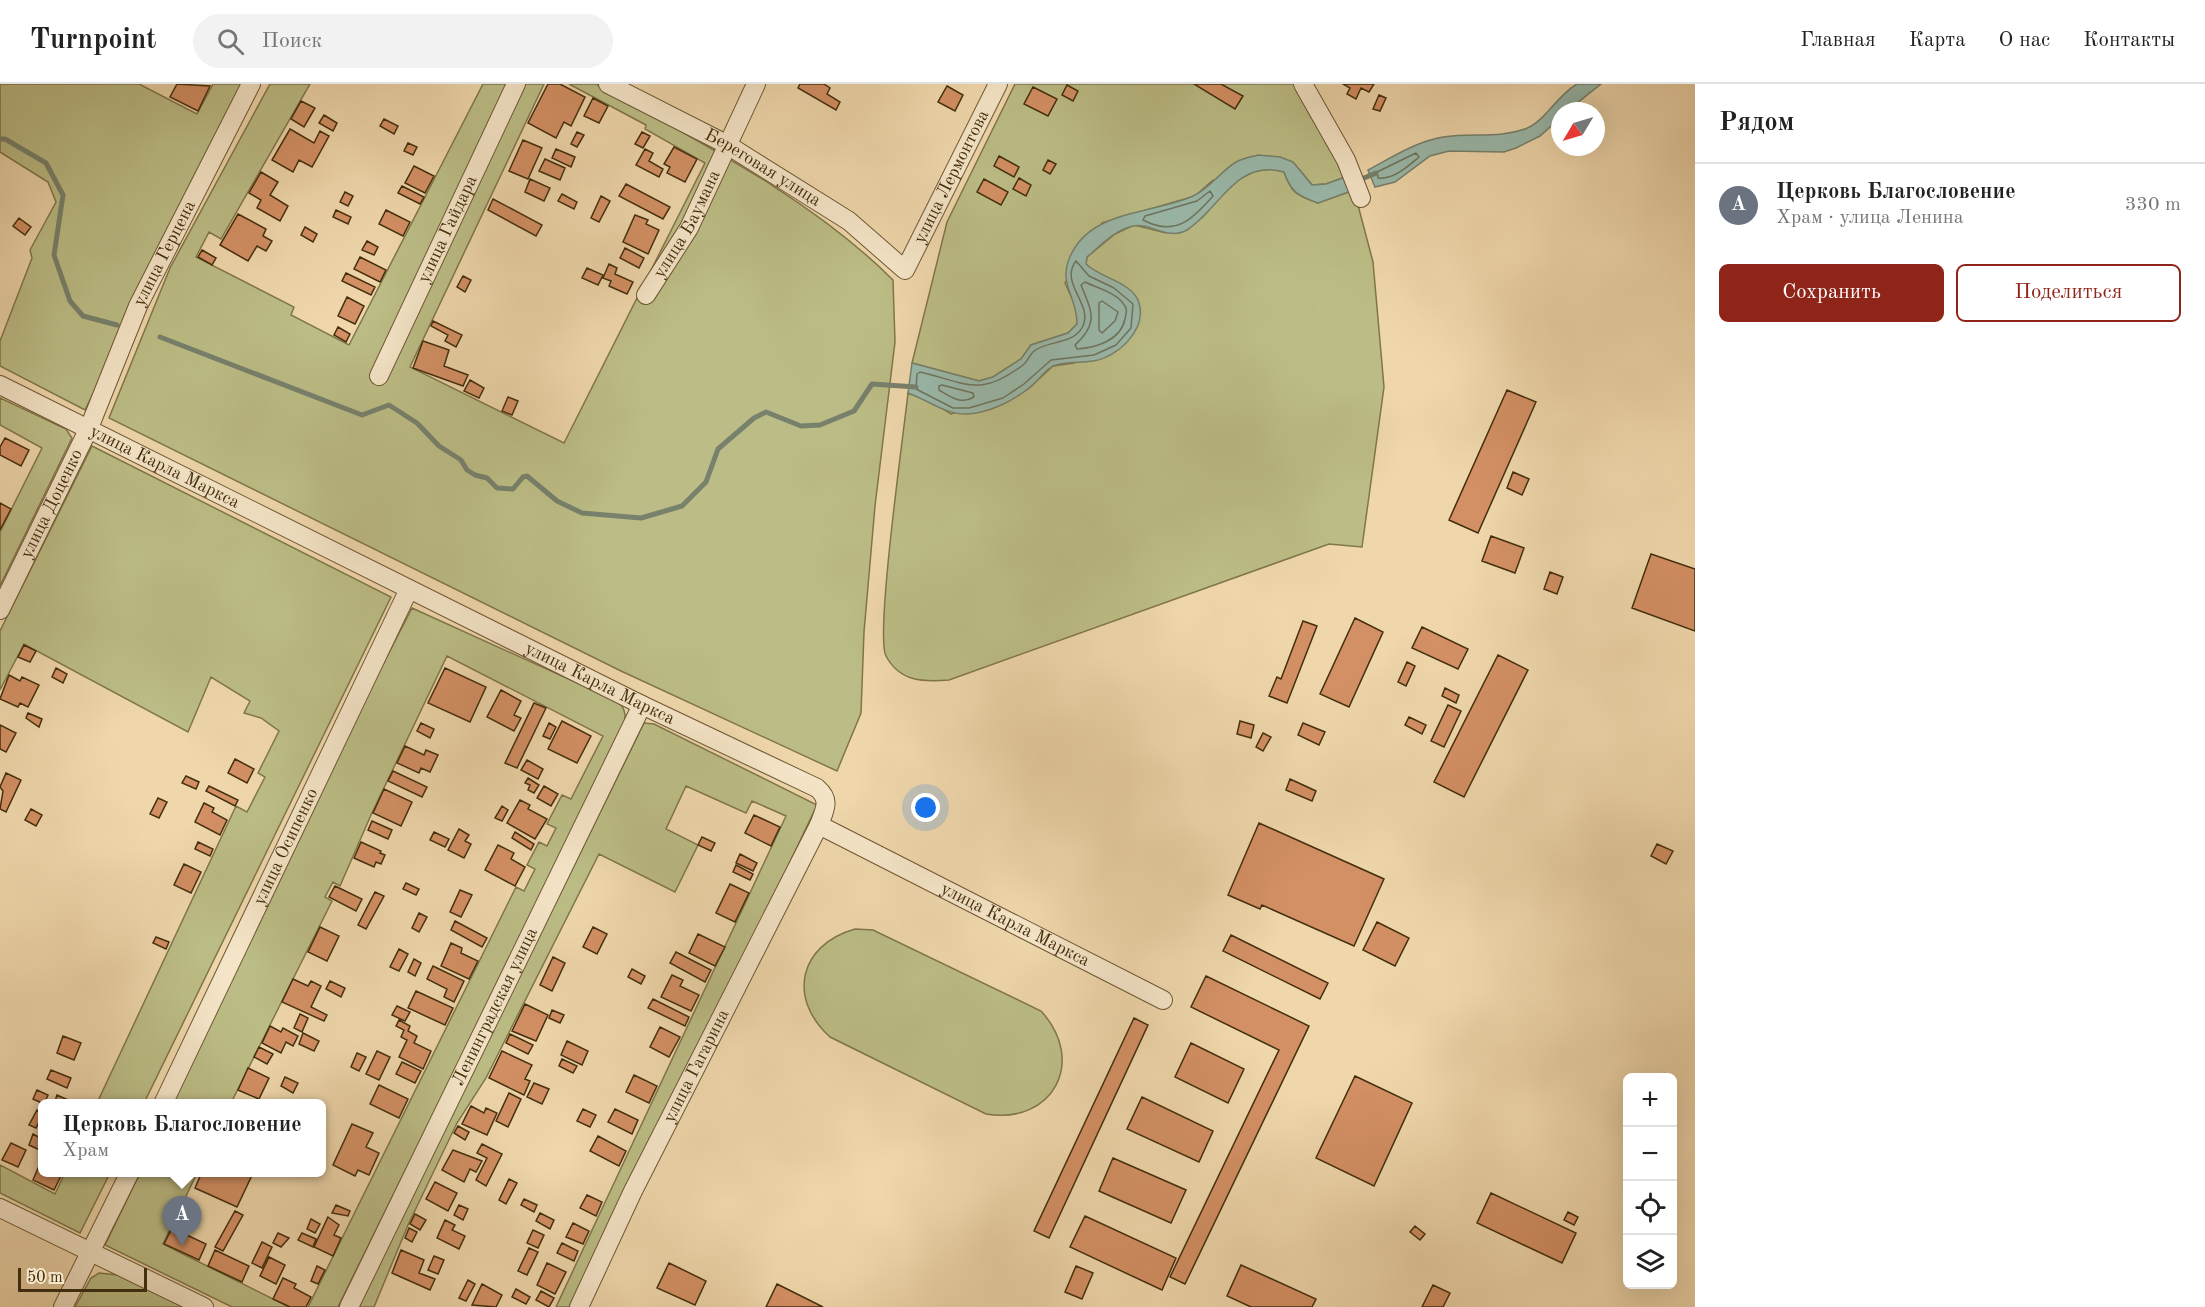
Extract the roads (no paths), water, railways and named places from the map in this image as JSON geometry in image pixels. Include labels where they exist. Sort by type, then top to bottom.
[{"type":"street","name":"улица Герцена","points":[[89,429],[138,306],[251,84]]},
{"type":"street","name":"улица Гайдара","points":[[379,376],[516,84]]},
{"type":"street","name":"Береговая улица","points":[[608,84],[726,144],[849,221],[905,270]]},
{"type":"street","name":"улица Баумана","points":[[646,295],[689,228],[726,144],[756,84]]},
{"type":"street","name":"улица Лермонтова","points":[[905,270],[998,84]]},
{"type":"street","points":[[1303,84],[1346,160],[1361,198]]},
{"type":"street","name":"улица Карла Маркса","points":[[0,385],[642,705],[817,788],[825,795],[827,805],[819,825],[1163,1000]]},
{"type":"street","name":"улица Доценко","points":[[0,610],[89,429]]},
{"type":"street","name":"улица Осипенко","points":[[165,1099],[409,589]]},
{"type":"street","name":"Ленинградская улица","points":[[349,1307],[642,705]]},
{"type":"street","name":"улица Гагарина","points":[[579,1307],[633,1191],[819,825]]},
{"type":"street","points":[[63,1307],[128,1177]]},
{"type":"street","points":[[0,1208],[204,1307]]},
{"type":"water","points":[[1577,84],[1601,84],[1578,102],[1557,102]]},
{"type":"water","points":[[1551,108],[1551,126],[1540,136],[1504,152],[1449,151],[1430,156],[1395,182],[1375,187],[1368,170],[1404,150],[1433,139],[1464,135],[1504,134],[1525,129],[1539,121]]},
{"type":"water","points":[[1258,155],[1280,157],[1293,162],[1312,185],[1326,184],[1348,176],[1354,190],[1318,203],[1296,192],[1289,184],[1284,172],[1267,170],[1253,172],[1230,188],[1199,221],[1187,230],[1180,233],[1166,233],[1139,225],[1120,231],[1087,257],[1086,264],[1130,290],[1139,303],[1139,323],[1135,332],[1121,348],[1093,361],[1057,364],[1016,397],[1000,406],[975,413],[952,412],[908,393],[912,363],[979,381],[993,377],[1021,359],[1031,345],[1068,333],[1077,324],[1077,316],[1066,278],[1066,270],[1077,245],[1089,232],[1122,216],[1193,196],[1236,162]]},
{"type":"waterway","points":[[0,139],[5,139],[46,163],[63,195],[54,255],[70,301],[83,316],[117,325]]},
{"type":"waterway","points":[[1357,181],[1376,173]]},
{"type":"waterway","points":[[160,337],[362,415],[389,405],[417,423],[439,446],[461,460],[467,470],[487,478],[497,488],[513,489],[523,477],[527,476],[557,501],[582,513],[641,518],[682,506],[706,482],[718,449],[754,418],[766,412],[801,426],[820,425],[854,411],[872,384],[916,387]]},
{"type":"place","name":"Церковь Благословение","points":[[182,1246]]}]
